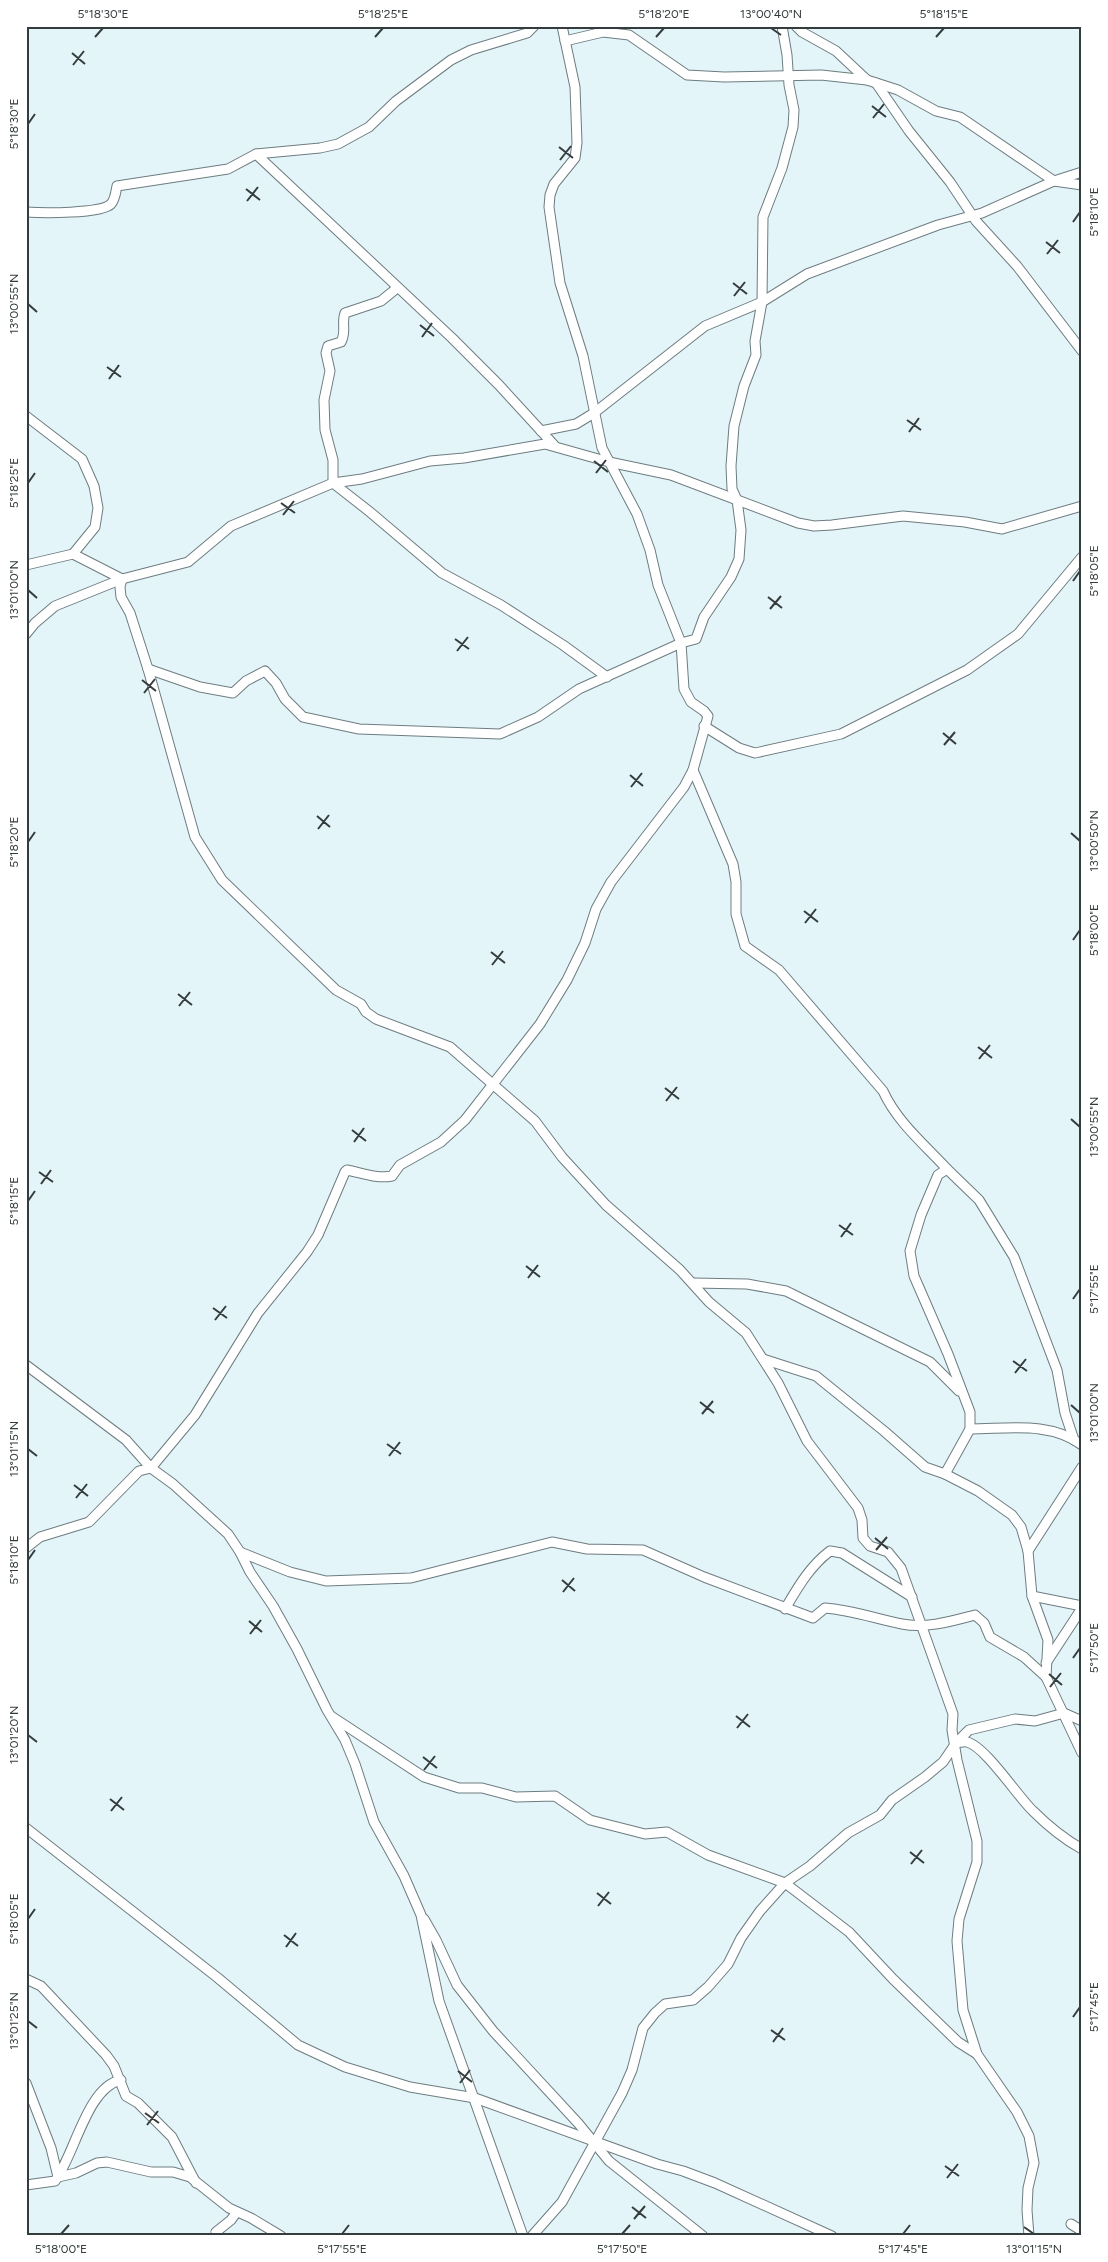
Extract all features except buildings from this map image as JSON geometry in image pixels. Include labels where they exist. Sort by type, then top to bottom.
[{"type":"street","points":[[26,212],[60,213],[105,208],[112,203],[117,186],[228,169],[256,154],[320,148],[338,144],[353,138],[369,127],[396,101],[451,60],[471,50],[527,33],[534,26]]},
{"type":"street","points":[[26,1548],[40,1537],[88,1522],[139,1471],[151,1468],[195,1415],[258,1313],[307,1252],[318,1235],[347,1170],[382,1178],[392,1176],[400,1165],[442,1142],[465,1120],[493,1086],[552,1006],[585,943],[596,909],[611,882],[684,787],[693,770],[708,716],[691,702],[684,690],[681,642],[658,585],[650,550],[637,514],[602,448],[583,356],[560,283],[549,207],[550,195],[554,184],[575,158],[577,143],[575,87],[562,26]]},
{"type":"street","points":[[148,669],[200,687],[233,693],[246,681],[265,671],[276,683],[285,699],[303,717],[359,729],[456,734],[500,734],[538,717],[579,689],[607,678],[681,642],[696,639],[704,617],[731,577],[739,559],[741,530],[737,500],[732,489],[731,466],[734,426],[744,386],[756,355],[755,341],[762,302],[763,217],[782,168],[793,127],[794,110],[782,26]]},
{"type":"street","points":[[796,26],[802,32],[836,51],[867,80]]},
{"type":"street","points":[[565,41],[603,32],[629,35],[687,76],[821,75],[867,80],[898,90],[936,111],[960,117],[1054,180],[1082,185]]},
{"type":"street","points":[[876,83],[909,131],[950,182],[973,215],[1017,266],[1082,351]]},
{"type":"street","points":[[256,154],[499,385],[554,445]]},
{"type":"street","points":[[541,431],[576,424],[594,413],[705,326],[762,302],[807,274],[826,266],[856,258],[938,225],[973,215],[1054,180],[1082,172]]},
{"type":"street","points":[[333,484],[333,460],[325,430],[324,400],[330,371],[326,352],[328,346],[341,342],[345,333],[343,319],[345,313],[381,301],[397,288]]},
{"type":"street","points":[[26,416],[82,459],[94,486],[98,508],[95,527],[73,554],[26,565]]},
{"type":"street","points":[[26,634],[35,623],[55,606],[122,579],[188,562],[231,526],[333,484],[362,479],[430,461],[464,458],[545,444],[609,462],[671,475],[798,523],[814,526],[903,516],[965,522],[1002,529],[1082,506]]},
{"type":"street","points":[[333,484],[370,512],[442,573],[501,605],[563,645],[607,678]]},
{"type":"street","points":[[73,554],[122,579]]},
{"type":"street","points":[[704,726],[739,748],[756,753],[841,734],[967,670],[1018,634],[1082,557]]},
{"type":"street","points":[[122,579],[121,597],[130,613],[148,669],[195,837],[222,880],[336,990],[361,1004],[366,1012],[376,1019],[450,1047],[534,1122],[606,1205],[693,1283],[709,1302],[746,1333],[778,1383],[807,1441],[858,1508],[862,1520],[863,1538],[870,1546],[888,1552],[902,1568],[953,1714],[952,1730],[956,1743],[957,1760],[977,1841],[977,1862],[959,1919],[957,1941],[963,2010],[977,2054],[1006,2096],[1029,2136],[1034,2163],[1028,2188],[1029,2236]]},
{"type":"street","points":[[693,770],[733,864],[736,882],[736,914],[745,946],[779,970],[883,1092],[890,1105],[902,1120],[947,1169],[979,1200],[1014,1257],[1057,1370],[1065,1413],[1078,1442]]},
{"type":"street","points":[[945,1474],[970,1429],[970,1412],[961,1393],[948,1354],[914,1276],[910,1251],[921,1215],[938,1175],[947,1169]]},
{"type":"street","points":[[693,1283],[747,1284],[786,1291],[930,1362],[961,1393]]},
{"type":"street","points":[[763,1359],[816,1376],[884,1430],[925,1467],[945,1474],[978,1491],[1012,1516],[1021,1527],[1028,1551],[1032,1596],[1048,1640],[1045,1664],[1046,1677]]},
{"type":"street","points":[[26,1365],[126,1440],[151,1468],[173,1484],[228,1534],[298,1649],[355,1764],[374,1822],[404,1876],[421,1915],[436,1940],[457,1985],[493,2031],[609,2161],[703,2236]]},
{"type":"street","points":[[970,1429],[1047,1428],[1078,1442]]},
{"type":"street","points":[[1028,1551],[1082,1467]]},
{"type":"street","points":[[240,1552],[290,1572],[326,1581],[410,1578],[552,1542],[587,1549],[643,1550],[785,1609],[813,1618],[825,1608],[841,1609],[903,1624],[923,1625],[947,1623],[976,1615],[984,1623],[990,1637],[1024,1657],[1046,1677],[1082,1754]]},
{"type":"street","points":[[785,1609],[816,1561],[830,1550],[842,1553],[912,1597]]},
{"type":"street","points":[[1032,1596],[1082,1607],[1045,1664]]},
{"type":"street","points":[[532,2236],[562,2202],[632,2070],[643,2028],[665,2004],[693,2000],[708,1988],[728,1964],[741,1938],[760,1911],[786,1883],[810,1866],[848,1833],[880,1815],[892,1800],[943,1762],[956,1743],[969,1730],[1015,1720],[1035,1721],[1064,1713],[1082,1721]]},
{"type":"street","points":[[331,1716],[357,1731],[424,1777],[459,1788],[482,1788],[521,1797],[534,1795],[555,1796],[590,1820],[631,1832],[645,1834],[667,1832],[708,1855],[786,1883],[834,1923],[849,1932],[893,1979],[958,2042],[977,2054]]},
{"type":"street","points":[[956,1743],[967,1742],[976,1747],[1033,1811],[1070,1842],[1082,1849]]},
{"type":"street","points":[[26,1828],[218,1978],[298,2045],[345,2067],[372,2076],[410,2087],[475,2098],[594,2142],[707,2180],[832,2236]]},
{"type":"street","points":[[421,1915],[439,2001],[523,2236]]},
{"type":"street","points":[[26,1979],[40,1986],[92,2040],[114,2066],[126,2096],[138,2103],[172,2137],[196,2183]]},
{"type":"street","points":[[26,2185],[55,2181],[96,2098],[111,2082],[121,2080]]},
{"type":"street","points":[[26,2083],[50,2148],[58,2177]]},
{"type":"street","points":[[58,2177],[76,2173],[97,2163],[107,2162],[151,2172],[173,2172],[190,2177],[236,2212],[251,2218],[281,2236]]},
{"type":"street","points":[[216,2235],[236,2212]]},
{"type":"street","points":[[1071,2224],[1082,2231]]}]
